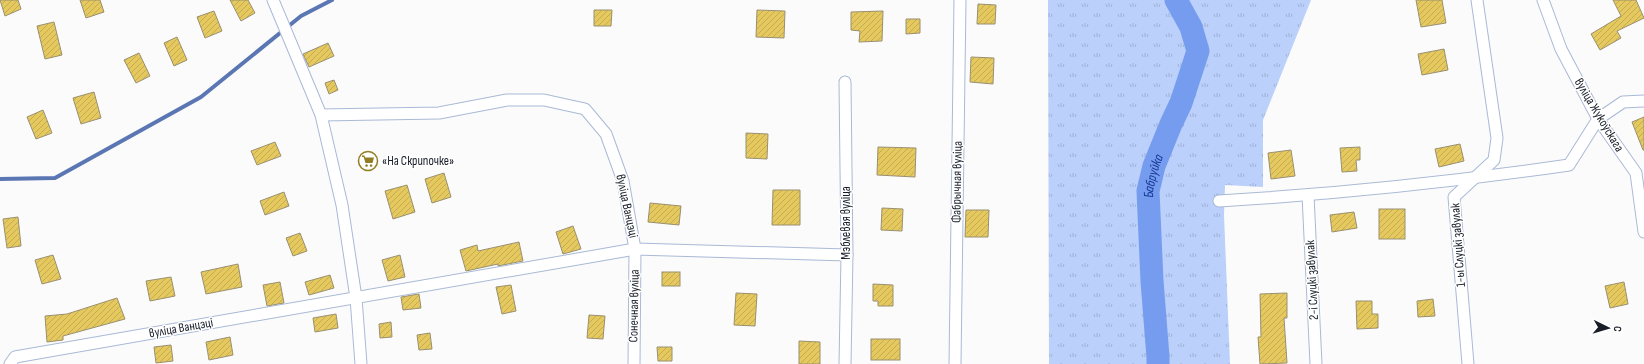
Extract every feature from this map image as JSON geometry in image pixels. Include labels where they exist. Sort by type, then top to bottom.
[{"type":"street","points":[[273,0],[321,115],[342,205],[356,298],[361,364]]},
{"type":"street","name":"Фабрычная вуліца","points":[[955,364],[960,0]]},
{"type":"street","name":"1-ы Слуцкі завулак","points":[[1468,364],[1454,197],[1494,160],[1497,138],[1477,0]]},
{"type":"street","name":"вуліца Жукоўскага","points":[[1543,0],[1561,49],[1598,119],[1636,173],[1644,232]]},
{"type":"street","name":"Мэблевая вуліца","points":[[845,82],[847,255],[845,364]]},
{"type":"street","name":"вуліца Ванцэці","points":[[10,364],[14,357],[635,249],[624,181],[606,134],[585,109],[544,100],[507,100],[439,113],[321,115]]},
{"type":"street","points":[[1218,201],[1308,196],[1474,178],[1569,165],[1598,119],[1623,102],[1644,101]]},
{"type":"street","name":"2-і Слуцкі завулак","points":[[1308,196],[1316,364]]},
{"type":"street","points":[[635,249],[847,255]]},
{"type":"street","name":"Сонечная вуліца","points":[[634,364],[635,249]]},
{"type":"green space","points":[[1048,0],[1311,0],[1263,120],[1263,187],[1225,185],[1224,215],[1230,364],[1049,364]]},
{"type":"building","points":[[0,0],[18,0],[21,9],[5,16]]},
{"type":"building","points":[[80,0],[100,0],[104,12],[86,18]]},
{"type":"building","points":[[230,0],[248,0],[255,13],[241,21]]},
{"type":"building","points":[[1416,0],[1442,0],[1446,23],[1421,27]]},
{"type":"building","points":[[1613,0],[1636,0],[1644,18],[1617,31],[1621,38],[1600,50],[1591,34],[1621,16]]},
{"type":"building","points":[[978,4],[996,5],[995,24],[977,24]]},
{"type":"building","points":[[594,10],[612,10],[611,26],[594,26]]},
{"type":"building","points":[[757,10],[785,11],[784,38],[756,37]]},
{"type":"building","points":[[214,11],[222,31],[205,38],[197,17]]},
{"type":"building","points":[[883,11],[882,41],[859,42],[860,31],[851,30],[851,12]]},
{"type":"building","points":[[906,19],[920,19],[920,33],[906,34]]},
{"type":"building","points":[[54,22],[62,55],[45,59],[37,26]]},
{"type":"building","points":[[177,37],[187,60],[174,66],[164,43]]},
{"type":"building","points":[[328,43],[334,56],[309,67],[303,54]]},
{"type":"building","points":[[1444,49],[1448,70],[1422,75],[1418,54]]},
{"type":"building","points":[[139,53],[150,76],[136,83],[124,60]]},
{"type":"building","points":[[971,57],[994,58],[993,84],[970,82]]},
{"type":"building","points":[[334,80],[338,90],[329,94],[325,83]]},
{"type":"building","points":[[94,92],[101,118],[81,124],[73,98]]},
{"type":"building","points":[[43,110],[52,133],[36,139],[27,117]]},
{"type":"building","points":[[1644,117],[1644,150],[1643,150],[1632,122]]},
{"type":"building","points":[[746,133],[768,134],[767,159],[746,158]]},
{"type":"building","points":[[275,142],[281,156],[257,165],[251,151]]},
{"type":"building","points":[[1460,144],[1464,161],[1439,167],[1435,149]]},
{"type":"building","points":[[878,147],[916,148],[915,177],[877,175]]},
{"type":"building","points":[[1360,147],[1360,160],[1356,160],[1357,171],[1342,172],[1340,148]]},
{"type":"building","points":[[1291,150],[1295,176],[1271,179],[1268,153]]},
{"type":"building","points":[[444,173],[451,197],[432,203],[425,179]]},
{"type":"building","points":[[407,185],[415,212],[393,219],[385,191]]},
{"type":"building","points":[[773,190],[800,190],[800,225],[772,225]]},
{"type":"building","points":[[284,192],[289,206],[265,215],[260,201]]},
{"type":"building","points":[[650,203],[681,206],[679,225],[648,222]]},
{"type":"building","points":[[882,208],[903,209],[902,231],[881,230]]},
{"type":"building","points":[[1379,209],[1405,209],[1405,239],[1379,239]]},
{"type":"building","points":[[966,210],[989,210],[988,237],[965,237]]},
{"type":"building","points":[[1354,212],[1357,228],[1332,232],[1330,215]]},
{"type":"building","points":[[18,217],[21,246],[7,248],[3,219]]},
{"type":"building","points":[[573,226],[581,249],[563,254],[556,232]]},
{"type":"building","points":[[300,233],[307,251],[293,256],[286,238]]},
{"type":"building","points":[[519,242],[523,261],[498,266],[498,264],[466,271],[460,250],[477,245],[478,251]]},
{"type":"building","points":[[53,255],[61,279],[42,284],[35,260]]},
{"type":"building","points":[[400,255],[405,277],[388,281],[382,260]]},
{"type":"building","points":[[238,264],[242,287],[206,294],[201,272]]},
{"type":"building","points":[[662,272],[680,272],[680,286],[662,286]]},
{"type":"building","points":[[330,275],[334,288],[309,295],[305,282]]},
{"type":"building","points":[[171,277],[175,296],[150,301],[146,281]]},
{"type":"building","points":[[280,282],[284,303],[267,306],[263,285]]},
{"type":"building","points":[[1624,282],[1628,304],[1610,308],[1605,286]]},
{"type":"building","points":[[873,284],[893,285],[893,306],[878,306],[878,301],[873,301]]},
{"type":"building","points":[[511,285],[516,311],[502,314],[496,287]]},
{"type":"building","points":[[736,293],[757,294],[755,326],[734,325]]},
{"type":"building","points":[[1287,293],[1287,318],[1284,318],[1287,363],[1260,364],[1258,337],[1261,337],[1260,294]]},
{"type":"building","points":[[419,294],[421,308],[403,310],[401,297]]},
{"type":"building","points":[[117,298],[125,319],[63,336],[63,340],[47,342],[45,316],[67,314]]},
{"type":"building","points":[[1433,299],[1435,316],[1418,317],[1417,301]]},
{"type":"building","points":[[1356,301],[1372,301],[1372,314],[1378,314],[1378,328],[1357,329]]},
{"type":"building","points":[[336,314],[338,328],[315,332],[313,318]]},
{"type":"building","points":[[589,315],[605,316],[603,339],[587,338]]},
{"type":"building","points":[[391,322],[392,337],[380,338],[379,324]]},
{"type":"building","points":[[430,333],[432,349],[419,350],[417,335]]},
{"type":"building","points":[[230,337],[233,355],[209,360],[206,342]]},
{"type":"building","points":[[871,339],[900,339],[900,360],[871,360]]},
{"type":"building","points":[[799,341],[820,342],[820,364],[799,364]]},
{"type":"building","points":[[171,345],[173,361],[156,363],[154,347]]},
{"type":"building","points":[[657,347],[672,347],[672,361],[658,361]]},
{"type":"waterway","points":[[0,179],[55,178],[201,97],[301,16],[332,0]]},
{"type":"waterway","name":"Бабруйка","points":[[1158,364],[1152,281],[1148,191],[1154,166],[1181,103],[1198,51],[1191,27],[1176,0]]},
{"type":"place","name":"«На Скрипочке»","points":[[368,161]]}]
